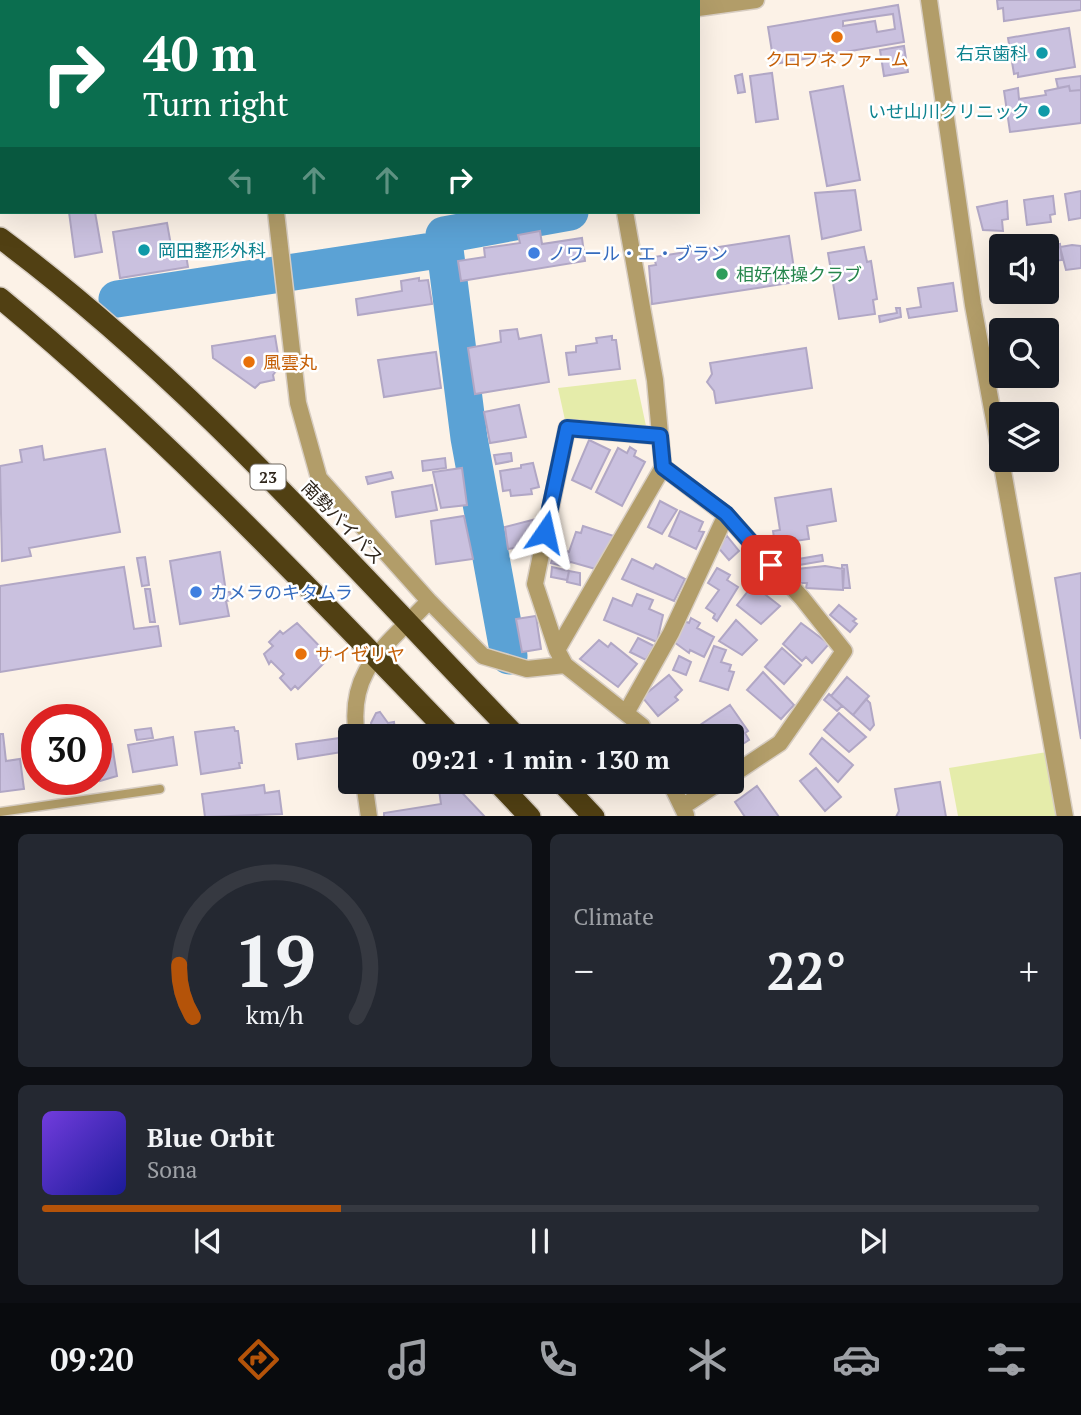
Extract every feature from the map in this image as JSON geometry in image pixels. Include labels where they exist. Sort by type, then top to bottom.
[{"type":"highway","name":"南勢バイパス","points":[[0,237],[54,278],[188,398],[326,535],[504,724]]},
{"type":"highway","points":[[0,298],[136,417],[440,724]]},
{"type":"highway","points":[[508,794],[529,816]]},
{"type":"highway","points":[[572,794],[593,816]]},
{"type":"street","points":[[700,8],[756,0]]},
{"type":"street","points":[[929,0],[973,305],[991,402]]},
{"type":"street","points":[[276,214],[289,302],[298,403],[319,478],[429,601],[483,656],[527,669],[561,657],[663,467],[654,380],[625,214]]},
{"type":"street","points":[[640,724],[561,657],[535,584],[567,428],[660,436]]},
{"type":"street","points":[[663,467],[726,514],[802,598],[844,651],[780,743],[744,767]]},
{"type":"street","points":[[1003,472],[1065,816]]},
{"type":"street","points":[[626,713],[671,633],[726,514]]},
{"type":"street","points":[[356,724],[354,700],[360,679],[376,657],[429,601]]},
{"type":"street","points":[[366,794],[369,816]]},
{"type":"street","points":[[676,794],[684,812],[706,794]]},
{"type":"lane","points":[[0,812],[160,789]]},
{"type":"green space","points":[[636,379],[646,426],[565,420],[558,388]]},
{"type":"green space","points":[[1047,752],[1056,816],[958,816],[949,768]]},
{"type":"building","points":[[997,0],[1081,0],[1081,10],[1004,21],[1003,8],[998,9]]},
{"type":"building","name":"クロフネファーム","points":[[898,5],[904,42],[774,64],[768,27]],"holes":[[[893,14],[895,29],[877,32],[875,21],[843,26],[843,21]]]},
{"type":"building","name":"右京歯科","points":[[1069,28],[1075,67],[1018,77],[1018,73],[1014,74],[1008,38]]},
{"type":"building","points":[[904,46],[908,72],[884,76],[880,50]]},
{"type":"building","points":[[772,73],[778,119],[756,122],[750,76]]},
{"type":"building","points":[[742,74],[745,92],[738,93],[735,76]]},
{"type":"building","points":[[1081,76],[1081,90],[1070,91],[1069,86],[1058,88],[1056,79]]},
{"type":"building","points":[[843,86],[860,180],[827,186],[810,92]]},
{"type":"building","name":"いせ山川クリニック","points":[[1069,86],[1070,91],[1081,90],[1081,123],[1010,132],[1004,91],[1018,88],[1019,99],[1046,95],[1045,91]]},
{"type":"building","points":[[855,190],[861,230],[822,239],[815,193]]},
{"type":"building","points":[[1081,191],[1081,218],[1069,220],[1065,194]]},
{"type":"building","points":[[1053,196],[1055,214],[1050,215],[1051,222],[1027,225],[1024,200]]},
{"type":"building","points":[[1007,201],[1008,219],[1002,220],[1003,231],[983,230],[977,207]]},
{"type":"building","points":[[69,214],[95,214],[102,252],[75,257]]},
{"type":"building","name":"岡田整形外科","points":[[167,223],[172,251],[185,249],[188,267],[120,278],[113,232]]},
{"type":"building","name":"ノワール・エ・ブラン","points":[[540,231],[542,244],[582,238],[585,261],[461,281],[458,261],[485,257],[484,248],[520,243],[518,235]]},
{"type":"building","name":"相好体操クラブ","points":[[789,236],[796,282],[652,304],[649,266],[656,265],[654,257]]},
{"type":"building","points":[[1059,244],[1062,260],[1059,260]]},
{"type":"building","points":[[1081,246],[1081,268],[1066,270],[1060,247]]},
{"type":"building","points":[[864,247],[867,262],[871,261],[877,299],[873,300],[875,314],[839,319],[828,253]]},
{"type":"building","points":[[419,278],[419,281],[428,280],[432,304],[358,315],[356,299],[402,291],[401,281]]},
{"type":"building","points":[[953,283],[957,311],[909,318],[907,309],[921,307],[918,288]]},
{"type":"building","points":[[896,308],[900,308],[901,317],[880,322],[879,316],[897,313]]},
{"type":"building","points":[[517,329],[519,339],[541,335],[549,382],[475,394],[468,348],[501,342],[500,331]]},
{"type":"building","name":"風雲丸","points":[[275,336],[280,366],[273,375],[274,380],[260,383],[255,388],[213,358],[212,346]]},
{"type":"building","points":[[612,336],[612,340],[616,340],[620,369],[569,375],[566,353],[576,352],[576,346],[597,343],[596,338]]},
{"type":"building","points":[[806,348],[812,388],[716,403],[714,391],[707,382],[712,374],[710,363]]},
{"type":"building","points":[[436,352],[441,388],[384,397],[378,360]]},
{"type":"building","points":[[519,405],[526,437],[490,443],[484,412]]},
{"type":"building","points":[[589,440],[610,450],[591,489],[572,480]]},
{"type":"building","points":[[42,446],[44,460],[105,449],[120,532],[29,548],[31,556],[2,561],[0,466],[22,462],[20,450]]},
{"type":"building","points":[[630,447],[636,451],[634,456],[645,462],[622,506],[596,492],[618,448],[627,453]]},
{"type":"building","points":[[511,453],[512,461],[496,464],[494,455]]},
{"type":"building","points":[[445,458],[446,468],[423,471],[422,461]]},
{"type":"building","points":[[533,463],[539,487],[531,489],[532,494],[511,496],[510,490],[503,491],[500,471]]},
{"type":"building","points":[[462,468],[467,505],[441,508],[433,472]]},
{"type":"building","points":[[391,472],[393,478],[368,484],[366,477]]},
{"type":"building","points":[[432,485],[437,510],[396,517],[392,492]]},
{"type":"building","points":[[831,489],[836,521],[807,526],[809,539],[775,544],[773,531],[780,530],[775,498]]},
{"type":"building","points":[[660,501],[677,510],[662,534],[648,527]]},
{"type":"building","points":[[680,511],[703,522],[699,531],[704,532],[696,549],[669,536]]},
{"type":"building","points":[[464,516],[473,559],[436,564],[431,521]]},
{"type":"building","points":[[536,519],[538,534],[532,535],[533,545],[508,549],[505,527]]},
{"type":"building","points":[[583,526],[614,536],[599,570],[571,562],[562,566],[551,563],[556,548],[569,552],[576,532],[581,533]]},
{"type":"building","points":[[727,536],[739,551],[729,560],[716,545]]},
{"type":"building","points":[[220,552],[226,592],[230,592],[232,600],[226,601],[229,616],[180,624],[170,561]]},
{"type":"building","points":[[822,555],[823,561],[793,566],[792,560]]},
{"type":"building","points":[[145,557],[149,585],[142,586],[137,558]]},
{"type":"building","points":[[632,559],[653,569],[656,564],[685,579],[674,601],[622,579]]},
{"type":"building","points":[[842,565],[847,565],[850,588],[843,588]]},
{"type":"building","points":[[825,566],[844,569],[843,590],[806,588],[807,583],[796,583],[797,569]]},
{"type":"building","points":[[124,567],[134,629],[158,626],[161,646],[0,672],[0,586]]},
{"type":"building","points":[[552,567],[569,571],[567,580],[551,577]]},
{"type":"building","points":[[717,568],[730,575],[727,580],[738,587],[717,621],[713,618],[715,614],[706,608],[719,590],[708,583]]},
{"type":"building","points":[[569,571],[580,573],[580,585],[567,582]]},
{"type":"building","points":[[1081,573],[1081,739],[1055,578]]},
{"type":"building","points":[[753,585],[780,606],[761,624],[737,605]]},
{"type":"building","points":[[145,589],[150,589],[155,622],[150,622]]},
{"type":"building","points":[[637,594],[653,600],[649,609],[663,615],[657,642],[604,620],[613,598],[632,606]]},
{"type":"building","points":[[839,605],[856,619],[853,621],[857,624],[850,632],[830,615]]},
{"type":"building","points":[[536,616],[541,649],[522,652],[516,619]]},
{"type":"building","points":[[691,618],[700,623],[697,628],[714,637],[704,657],[690,650],[689,653],[674,642],[684,621],[689,623]]},
{"type":"building","points":[[736,620],[757,640],[742,655],[719,641]]},
{"type":"building","points":[[297,623],[330,657],[298,689],[295,686],[291,690],[280,678],[284,674],[271,661],[269,664],[264,654],[273,646],[269,642],[280,631],[283,634]]},
{"type":"building","points":[[801,623],[829,644],[812,663],[806,657],[802,661],[783,644]]},
{"type":"building","points":[[638,638],[654,646],[646,660],[630,652]]},
{"type":"building","points":[[599,640],[608,647],[611,643],[637,664],[618,687],[580,659]]},
{"type":"building","points":[[714,646],[726,650],[721,662],[731,665],[729,671],[734,672],[728,690],[700,681]]},
{"type":"building","points":[[782,648],[801,665],[784,684],[765,667]]},
{"type":"building","points":[[679,656],[691,662],[686,675],[673,670]]},
{"type":"building","points":[[763,672],[794,705],[781,719],[747,690]]},
{"type":"building","points":[[669,675],[682,690],[675,697],[678,700],[658,716],[642,697]]},
{"type":"building","points":[[847,677],[869,696],[853,715],[831,696]]},
{"type":"building","points":[[829,694],[842,706],[837,711],[824,700]]},
{"type":"building","points":[[866,699],[870,703],[874,725],[870,730],[853,715]]},
{"type":"building","points":[[730,705],[743,724],[702,724]]},
{"type":"building","points":[[380,712],[388,723],[394,724],[371,724],[376,713]]},
{"type":"building","points":[[839,713],[866,737],[849,752],[824,730]]},
{"type":"building","points":[[744,725],[748,731],[745,733],[749,740],[744,743]]},
{"type":"building","points":[[234,727],[235,731],[238,731],[242,763],[239,763],[240,768],[201,774],[195,732]]},
{"type":"building","points":[[151,728],[153,738],[137,740],[135,730]]},
{"type":"building","points":[[0,734],[3,734],[6,761],[20,759],[21,789],[0,792]]},
{"type":"building","points":[[173,737],[177,765],[133,772],[128,745]]},
{"type":"building","points":[[338,738],[338,753],[298,759],[296,744]]},
{"type":"building","points":[[822,738],[853,765],[838,782],[810,754]]},
{"type":"building","points":[[112,744],[117,776],[112,777]]},
{"type":"building","points":[[816,768],[841,797],[825,811],[800,781]]},
{"type":"building","points":[[940,782],[946,816],[896,816],[899,811],[895,789]]},
{"type":"building","points":[[264,785],[265,793],[279,791],[282,814],[205,816],[202,794]]},
{"type":"building","points":[[757,786],[778,816],[744,816],[735,802]]},
{"type":"building","points":[[440,794],[463,794],[484,816],[384,816],[384,813],[441,804]]},
{"type":"waterway","points":[[117,299],[445,249],[444,235],[559,214]]},
{"type":"waterway","points":[[445,249],[469,438],[509,656]]},
{"type":"place","name":"クロフネファーム","points":[[837,37]]},
{"type":"place","name":"右京歯科","points":[[1042,53]]},
{"type":"place","name":"いせ山川クリニック","points":[[1044,111]]},
{"type":"place","name":"岡田整形外科","points":[[144,250]]},
{"type":"place","name":"ノワール・エ・ブラン","points":[[534,253]]},
{"type":"place","name":"相好体操クラブ","points":[[722,274]]},
{"type":"place","name":"風雲丸","points":[[249,362]]},
{"type":"place","name":"カメラのキタムラ","points":[[196,592]]},
{"type":"place","name":"サイゼリヤ","points":[[301,654]]},
{"type":"route","points":[[545,532],[567,428],[660,436],[663,467],[726,514],[771,565]]}]
